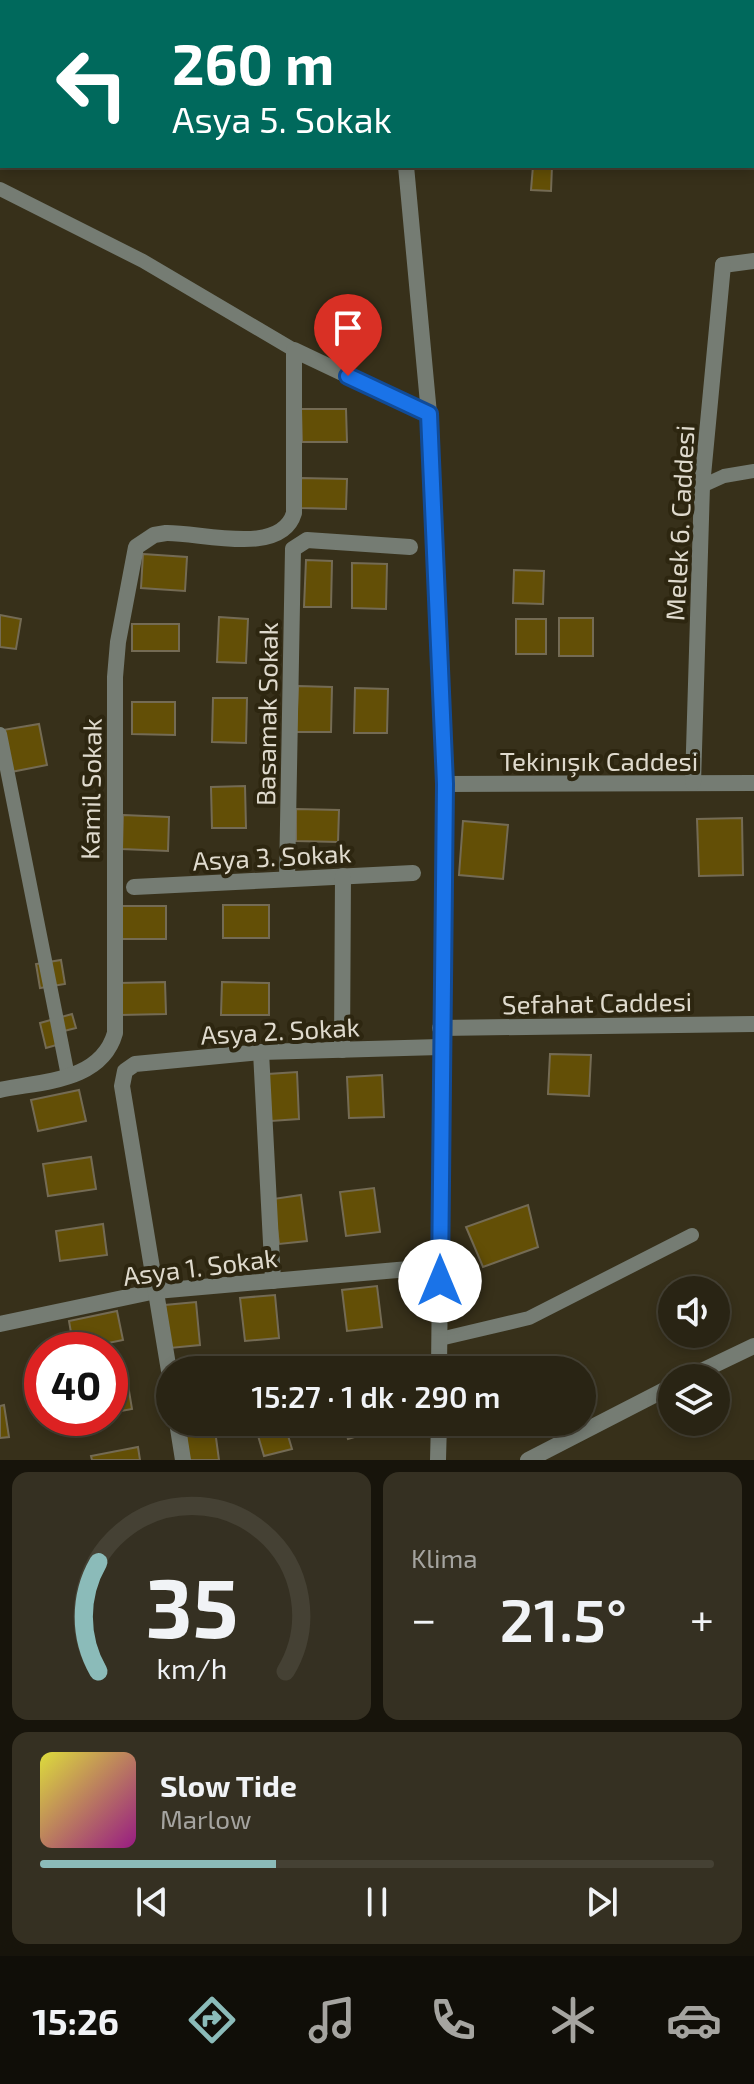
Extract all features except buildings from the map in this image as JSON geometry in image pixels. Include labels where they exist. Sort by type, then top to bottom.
[{"type":"street","points":[[406,168],[429,414],[445,784],[440,1028],[439,1356]]},
{"type":"street","name":"Melek 6. Caddesi","points":[[693,783],[702,486],[723,265],[754,261]]},
{"type":"street","points":[[294,350],[429,414]]},
{"type":"street","name":"Kamil Sokak","points":[[68,1076],[92,1068],[111,1048],[115,1033],[115,677],[118,642],[136,547],[154,535],[166,533],[259,539],[279,534],[291,521],[294,350]]},
{"type":"street","name":"Basamak Sokak","points":[[287,879],[293,549],[307,540],[410,547]]},
{"type":"street","name":"Tekinışık Caddesi","points":[[445,784],[754,783]]},
{"type":"street","name":"Asya 3. Sokak","points":[[134,887],[413,873]]},
{"type":"street","points":[[342,1050],[343,876]]},
{"type":"street","name":"Sefahat Caddesi","points":[[440,1028],[754,1024]]},
{"type":"street","name":"Asya 2. Sokak","points":[[156,1291],[122,1086],[125,1071],[135,1064],[261,1052],[440,1047]]},
{"type":"street","points":[[261,1052],[273,1281]]},
{"type":"street","points":[[0,1090],[68,1076]]},
{"type":"street","name":"Asya 1. Sokak","points":[[0,1324],[156,1291],[409,1269]]},
{"type":"street","points":[[156,1291],[167,1356]]},
{"type":"street","points":[[716,1364],[754,1346]]},
{"type":"street","points":[[528,1460],[658,1393]]},
{"type":"street","points":[[179,1436],[183,1460]]},
{"type":"street","points":[[438,1460],[439,1436]]},
{"type":"lane","points":[[0,189],[143,261],[294,350]]},
{"type":"lane","points":[[702,486],[724,476],[754,471]]},
{"type":"lane","points":[[0,734],[68,1076]]},
{"type":"lane","points":[[440,1339],[529,1318],[692,1235]]},
{"type":"route","points":[[348,376],[429,414],[437,543],[445,784],[440,1028],[440,1281]]}]
